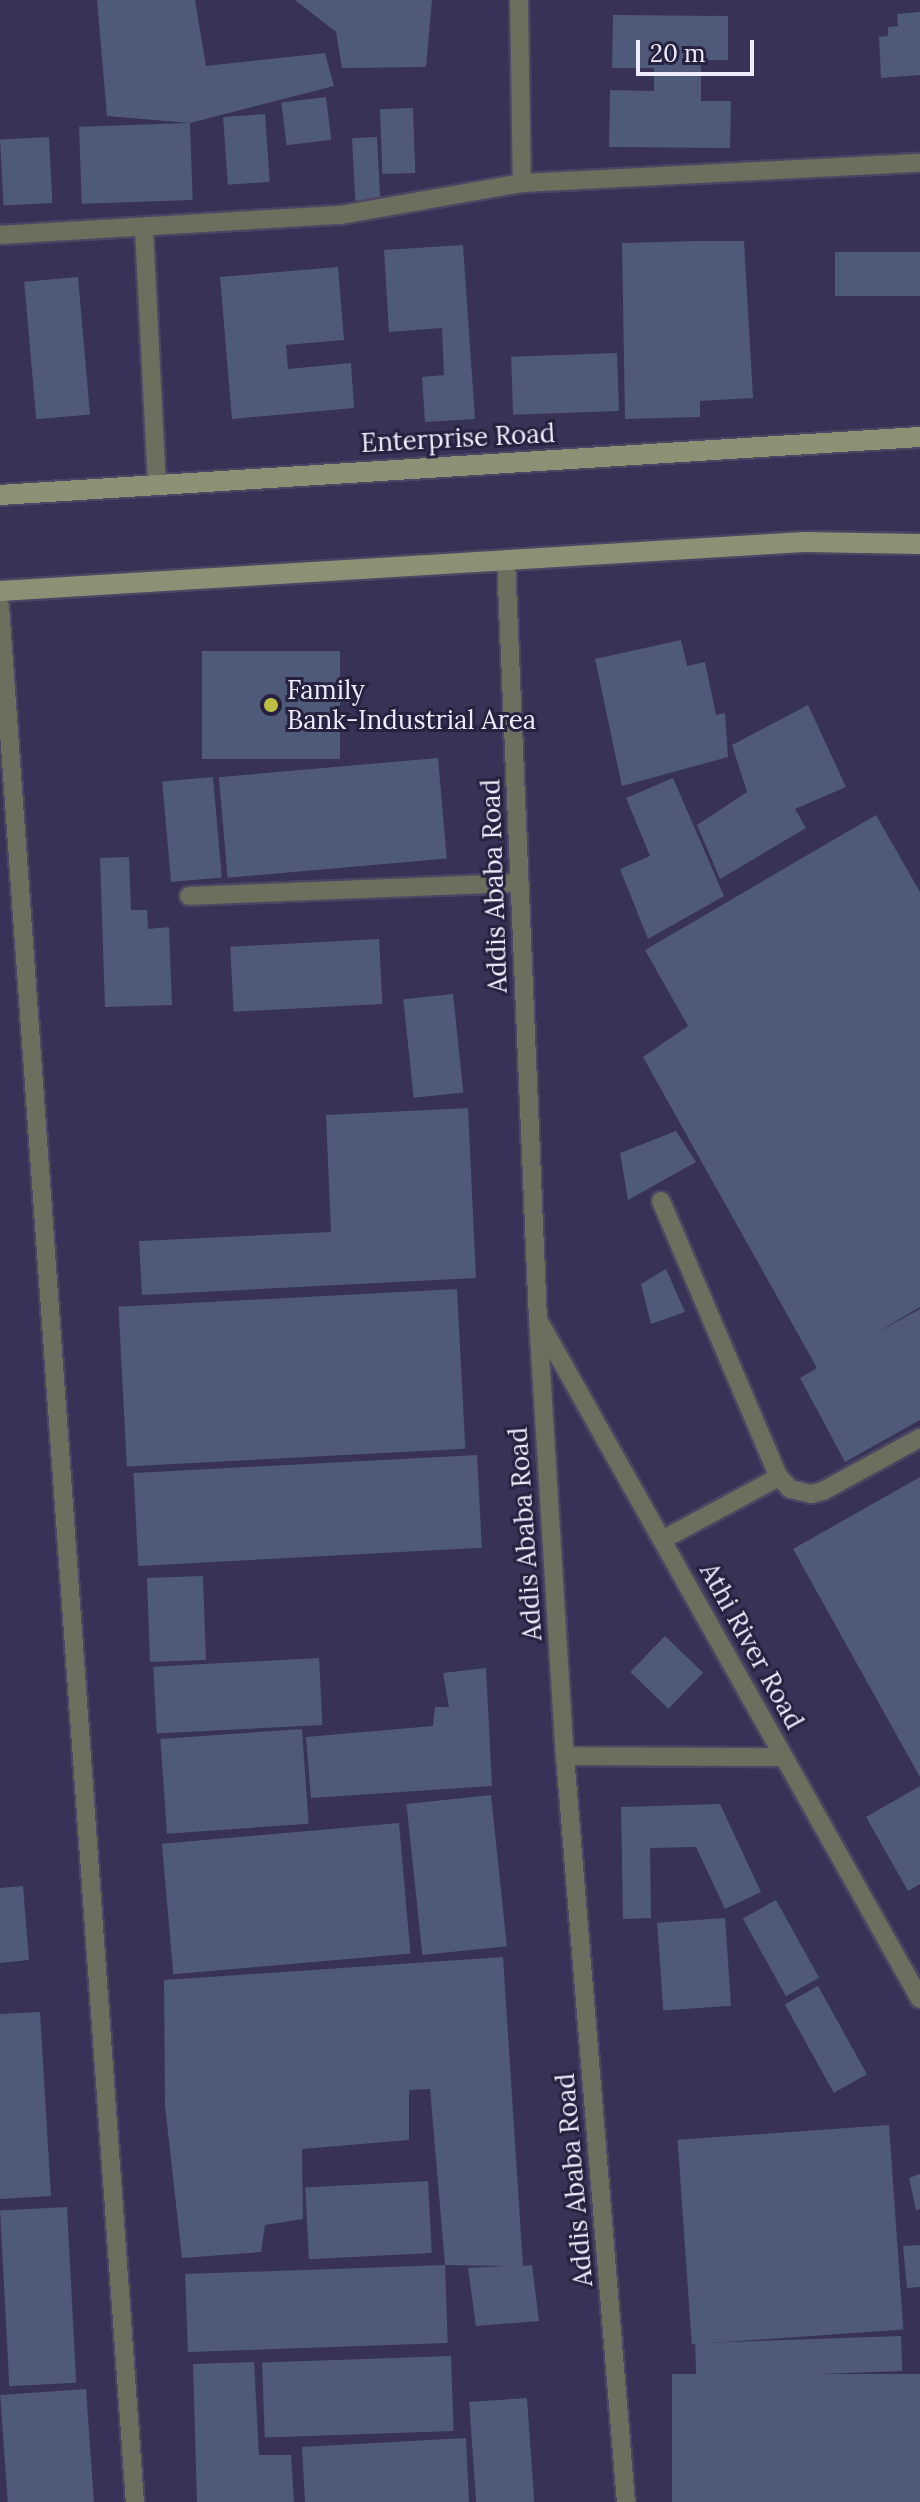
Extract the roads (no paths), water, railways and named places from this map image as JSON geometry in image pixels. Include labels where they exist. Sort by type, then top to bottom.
[{"type":"main road","name":"Enterprise Road","points":[[0,495],[157,482],[920,437]]},
{"type":"main road","points":[[0,591],[804,542],[920,544]]},
{"type":"lane","points":[[519,0],[522,183]]},
{"type":"lane","points":[[0,235],[144,229],[340,215],[522,183],[920,163]]},
{"type":"lane","points":[[144,229],[157,482]]},
{"type":"lane","name":"Addis Ababa Road","points":[[506,560],[538,1319],[565,1756],[626,2502]]},
{"type":"lane","points":[[0,606],[135,2502]]},
{"type":"lane","points":[[189,896],[519,883]]},
{"type":"lane","points":[[661,1201],[779,1477],[790,1489],[811,1494],[920,1438]]},
{"type":"lane","name":"Athi River Road","points":[[538,1319],[920,1999]]},
{"type":"lane","points":[[662,1540],[779,1477]]},
{"type":"lane","points":[[565,1756],[784,1757]]},
{"type":"place","name":"Family Bank-Industrial Area","points":[[271,705]]}]
